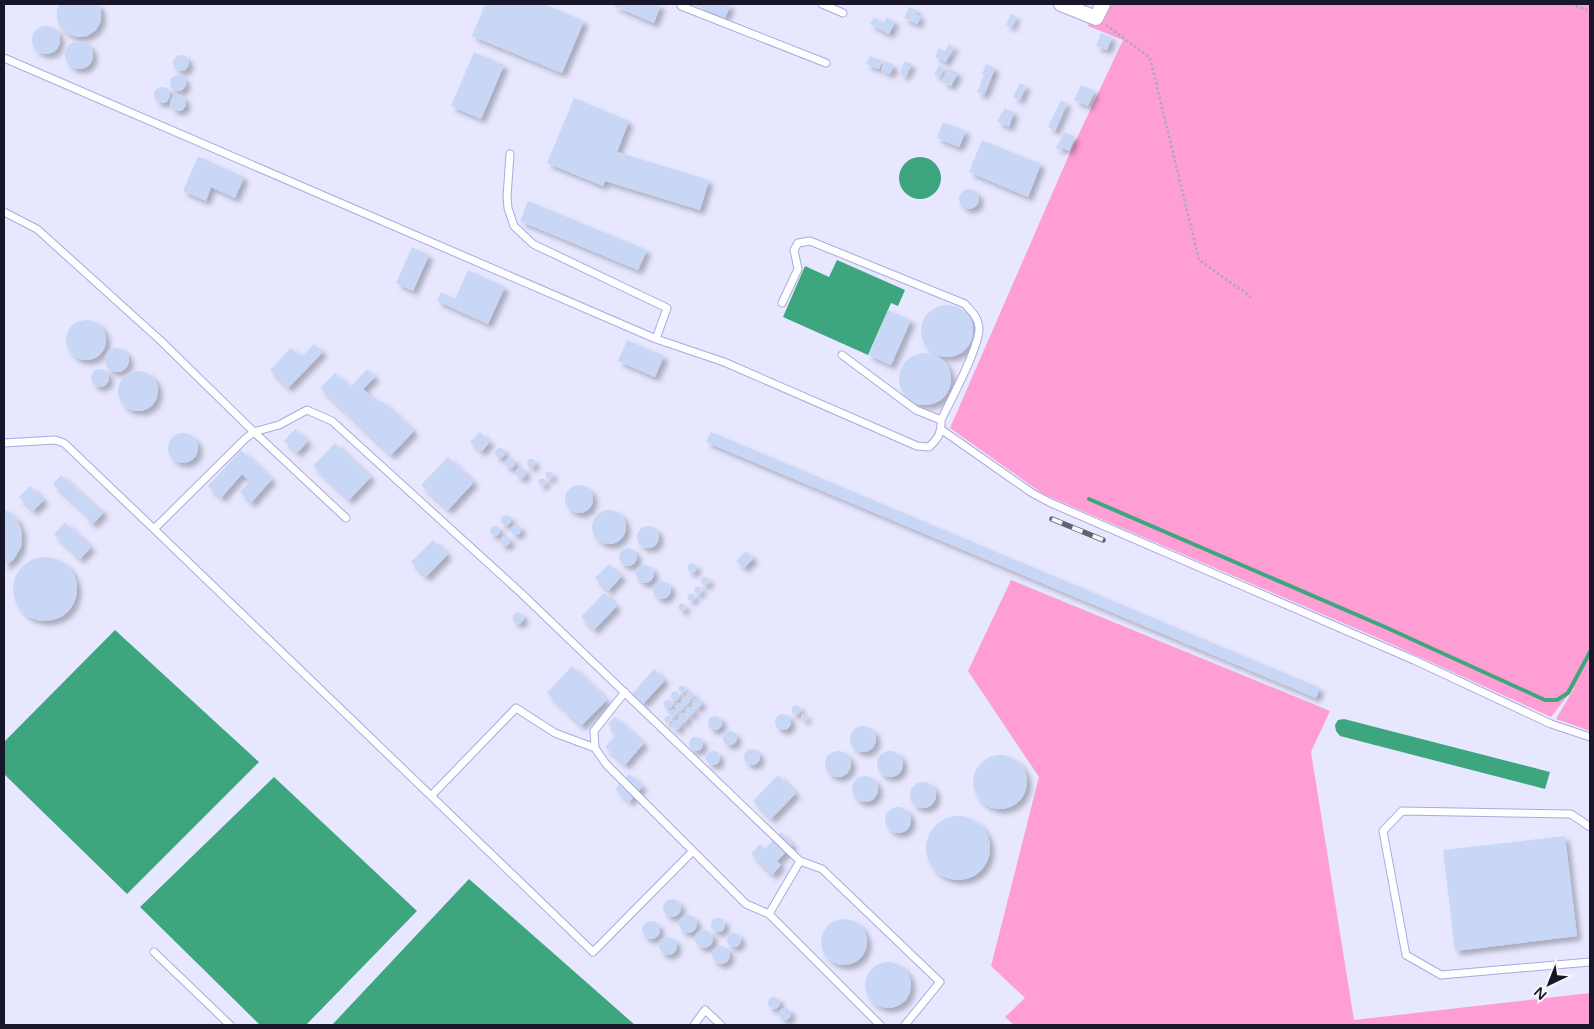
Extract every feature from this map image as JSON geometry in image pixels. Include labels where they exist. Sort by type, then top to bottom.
[{"type":"street","points":[[1061,4],[1096,18],[1103,4]]},
{"type":"lane","points":[[681,4],[681,6],[826,63]]},
{"type":"lane","points":[[822,4],[844,13]]},
{"type":"lane","points":[[4,58],[656,339],[724,362],[917,446],[929,447],[936,440],[942,430],[941,420],[976,346],[978,337],[979,327],[975,315],[965,304],[810,241],[798,243],[794,250],[798,269],[782,303]]},
{"type":"lane","points":[[510,154],[507,197],[508,208],[514,226],[533,244],[667,308],[656,339]]},
{"type":"lane","points":[[4,212],[38,229],[160,340],[346,518]]},
{"type":"lane","points":[[842,355],[916,410],[941,420]]},
{"type":"lane","points":[[154,530],[254,432],[279,425],[307,410],[332,421],[520,592],[800,861],[822,869],[940,982],[905,1025]]},
{"type":"lane","points":[[942,430],[1051,503],[1414,660],[1551,724],[1590,738]]},
{"type":"lane","points":[[4,443],[55,440],[64,443],[593,952],[693,851]]},
{"type":"lane","points":[[625,692],[594,731],[595,748],[606,764],[746,904],[770,914],[880,1025]]},
{"type":"lane","points":[[431,796],[516,708],[555,733],[595,748]]},
{"type":"lane","points":[[1590,827],[1571,814],[1402,812],[1383,831],[1406,955],[1441,975],[1590,962]]},
{"type":"lane","points":[[770,914],[800,861]]},
{"type":"lane","points":[[154,952],[230,1025]]},
{"type":"lane","points":[[694,1025],[705,1010],[721,1025]]},
{"type":"path","points":[[1571,4],[1590,11]]},
{"type":"path","points":[[1096,18],[1150,58],[1199,260],[1251,297]]},
{"type":"shaded area","points":[[1098,4],[1590,4],[1590,731],[1556,719],[1576,685],[1551,717],[1378,638],[1043,494],[950,428],[1069,155],[1123,40],[1088,26]]},
{"type":"shaded area","points":[[916,157],[924,157],[935,163],[941,178],[935,193],[924,199],[916,199],[905,193],[899,182],[899,174],[905,163]]},
{"type":"shaded area","points":[[837,260],[905,290],[898,306],[891,303],[868,355],[783,317],[805,266],[829,277]]},
{"type":"shaded area","points":[[1011,580],[1330,711],[1311,752],[1354,1020],[1590,993],[1590,1025],[1014,1025],[1005,1017],[1025,998],[991,966],[1039,777],[968,671]]},
{"type":"shaded area","points":[[115,630],[259,762],[127,894],[4,774],[4,742]]},
{"type":"shaded area","points":[[1344,719],[1550,772],[1545,789],[1340,736],[1336,731],[1335,725],[1338,720]]},
{"type":"shaded area","points":[[274,777],[417,911],[306,1025],[260,1025],[140,907]]},
{"type":"shaded area","points":[[469,879],[635,1025],[332,1025]]},
{"type":"building","points":[[60,4],[99,4],[101,21],[96,30],[87,36],[77,37],[68,34],[60,27],[57,18],[57,8]]},
{"type":"building","points":[[485,4],[544,4],[584,21],[562,73],[472,36]]},
{"type":"building","points":[[615,4],[661,4],[654,23],[614,6]]},
{"type":"building","points":[[692,4],[731,4],[725,18]]},
{"type":"building","points":[[909,7],[917,10],[915,14],[921,17],[917,24],[904,18]]},
{"type":"building","points":[[1011,14],[1016,16],[1011,27],[1006,25]]},
{"type":"building","points":[[874,17],[884,23],[887,17],[895,22],[889,34],[870,24]]},
{"type":"building","points":[[46,26],[56,30],[60,40],[56,50],[46,54],[36,50],[32,40],[36,30]]},
{"type":"building","points":[[1101,33],[1112,37],[1107,50],[1096,46]]},
{"type":"building","points":[[79,41],[89,45],[93,55],[89,65],[79,69],[69,65],[65,55],[69,45]]},
{"type":"building","points":[[949,44],[954,46],[946,62],[935,57],[939,48],[945,51]]},
{"type":"building","points":[[474,52],[504,65],[481,119],[451,106]]},
{"type":"building","points":[[181,55],[187,57],[189,63],[187,69],[181,71],[175,69],[173,63],[175,57]]},
{"type":"building","points":[[870,56],[882,61],[879,69],[866,64]]},
{"type":"building","points":[[885,61],[894,65],[890,74],[881,70]]},
{"type":"building","points":[[904,61],[912,64],[905,76],[900,75]]},
{"type":"building","points":[[986,64],[995,68],[984,95],[977,92]]},
{"type":"building","points":[[939,65],[944,68],[939,77],[934,74]]},
{"type":"building","points":[[948,68],[958,73],[951,86],[942,81]]},
{"type":"building","points":[[178,75],[184,77],[186,83],[184,89],[178,91],[172,89],[170,83],[172,77]]},
{"type":"building","points":[[1020,83],[1026,86],[1020,100],[1013,97]]},
{"type":"building","points":[[1081,85],[1095,91],[1088,106],[1074,100]]},
{"type":"building","points":[[162,87],[168,89],[170,95],[168,101],[162,103],[156,101],[154,95],[156,89]]},
{"type":"building","points":[[178,95],[184,97],[186,103],[184,109],[178,111],[172,109],[170,103],[172,97]]},
{"type":"building","points":[[574,98],[629,121],[617,152],[709,180],[700,210],[605,181],[603,186],[547,163]]},
{"type":"building","points":[[1061,100],[1067,103],[1055,131],[1048,127]]},
{"type":"building","points":[[1005,108],[1014,112],[1009,127],[997,121]]},
{"type":"building","points":[[943,122],[966,131],[959,147],[937,138]]},
{"type":"building","points":[[1064,132],[1075,137],[1069,151],[1061,147],[1060,150],[1056,148]]},
{"type":"building","points":[[982,140],[1041,164],[1028,197],[969,172]]},
{"type":"building","points":[[198,156],[244,177],[235,198],[211,187],[206,201],[183,191]]},
{"type":"building","points":[[969,189],[976,192],[979,199],[976,206],[969,209],[962,206],[959,199],[962,192]]},
{"type":"building","points":[[528,201],[647,250],[638,270],[520,221]]},
{"type":"building","points":[[412,247],[429,255],[413,291],[396,283]]},
{"type":"building","points":[[468,270],[505,287],[488,324],[437,301],[441,292],[455,299]]},
{"type":"building","points":[[947,305],[957,307],[965,313],[971,321],[973,331],[971,341],[965,349],[957,355],[947,357],[937,355],[929,349],[923,341],[921,331],[923,321],[929,313],[937,307]]},
{"type":"building","points":[[888,310],[911,320],[891,365],[868,355]]},
{"type":"building","points":[[86,320],[100,326],[106,340],[100,354],[86,360],[72,354],[66,340],[72,326]]},
{"type":"building","points":[[627,340],[664,356],[655,377],[618,361]]},
{"type":"building","points":[[314,344],[323,352],[288,388],[270,370],[291,348],[301,357]]},
{"type":"building","points":[[117,348],[125,352],[129,360],[125,368],[117,372],[109,368],[105,360],[109,352]]},
{"type":"building","points":[[925,353],[935,355],[943,361],[949,369],[951,379],[949,389],[943,397],[935,403],[925,405],[915,403],[907,397],[901,389],[899,379],[901,369],[907,361],[915,355]]},
{"type":"building","points":[[100,369],[106,372],[109,378],[106,384],[100,387],[94,384],[91,378],[94,372]]},
{"type":"building","points":[[367,369],[375,377],[363,389],[379,404],[382,401],[414,431],[391,455],[320,388],[335,373],[350,387]]},
{"type":"building","points":[[138,371],[152,377],[158,391],[152,405],[138,411],[124,405],[118,391],[124,377]]},
{"type":"building","points":[[295,429],[308,441],[297,453],[284,441]]},
{"type":"building","points":[[480,432],[490,442],[481,452],[470,442]]},
{"type":"building","points":[[711,432],[1320,688],[1316,698],[706,442]]},
{"type":"building","points":[[183,433],[194,437],[198,448],[194,459],[183,463],[172,459],[168,448],[172,437]]},
{"type":"building","points":[[335,443],[371,477],[349,500],[313,466]]},
{"type":"building","points":[[498,448],[502,448],[505,453],[504,457],[498,458],[495,455],[495,451]]},
{"type":"building","points":[[241,450],[272,479],[251,503],[240,492],[250,481],[242,474],[221,498],[208,486]]},
{"type":"building","points":[[448,457],[474,482],[448,510],[421,485]]},
{"type":"building","points":[[508,458],[512,458],[515,463],[514,467],[508,468],[505,465],[505,461]]},
{"type":"building","points":[[531,459],[535,463],[531,467],[527,463]]},
{"type":"building","points":[[519,468],[523,468],[526,473],[525,477],[519,478],[516,475],[516,471]]},
{"type":"building","points":[[549,471],[553,475],[549,479],[545,475]]},
{"type":"building","points":[[61,475],[104,512],[93,524],[86,518],[88,516],[53,484]]},
{"type":"building","points":[[542,478],[546,482],[542,486],[538,482]]},
{"type":"building","points":[[579,485],[589,489],[593,499],[589,509],[579,513],[569,509],[565,499],[569,489]]},
{"type":"building","points":[[30,486],[44,500],[33,511],[19,497]]},
{"type":"building","points":[[4,508],[17,519],[22,532],[21,547],[14,559],[4,566]]},
{"type":"building","points":[[609,510],[616,511],[621,515],[625,520],[625,534],[621,539],[616,543],[609,544],[602,543],[597,539],[593,534],[592,527],[593,520],[597,515],[602,511]]},
{"type":"building","points":[[504,515],[508,515],[511,520],[510,524],[504,525],[501,522],[501,518]]},
{"type":"building","points":[[65,522],[91,547],[80,559],[54,534]]},
{"type":"building","points":[[514,525],[518,525],[521,530],[520,534],[514,535],[511,532],[511,528]]},
{"type":"building","points":[[493,526],[497,526],[500,531],[499,535],[493,536],[490,533],[490,529]]},
{"type":"building","points":[[648,526],[656,529],[659,537],[656,545],[648,548],[640,545],[637,537],[640,529]]},
{"type":"building","points":[[503,536],[507,536],[510,541],[509,545],[503,546],[500,543],[500,539]]},
{"type":"building","points":[[433,540],[448,554],[426,577],[411,562]]},
{"type":"building","points":[[628,548],[634,551],[637,557],[634,563],[628,566],[622,563],[619,557],[622,551]]},
{"type":"building","points":[[746,551],[754,558],[744,568],[736,561]]},
{"type":"building","points":[[45,557],[57,559],[68,566],[75,577],[77,589],[75,601],[68,612],[57,619],[45,621],[33,619],[22,612],[15,601],[13,589],[15,577],[22,566],[33,559]]},
{"type":"building","points":[[609,564],[622,576],[608,591],[595,578]]},
{"type":"building","points":[[692,564],[696,568],[692,572],[688,568]]},
{"type":"building","points":[[645,565],[651,568],[654,574],[651,580],[645,583],[639,580],[636,574],[639,568]]},
{"type":"building","points":[[705,577],[709,581],[705,585],[701,581]]},
{"type":"building","points":[[662,581],[668,584],[671,590],[668,596],[662,599],[656,596],[653,590],[656,584]]},
{"type":"building","points":[[698,586],[702,590],[698,594],[694,590]]},
{"type":"building","points":[[604,593],[617,606],[594,630],[581,617]]},
{"type":"building","points":[[691,593],[695,597],[691,601],[687,597]]},
{"type":"building","points":[[682,603],[686,607],[682,611],[678,607]]},
{"type":"building","points":[[516,613],[520,613],[523,618],[522,622],[516,623],[513,620],[513,616]]},
{"type":"building","points":[[572,666],[607,700],[581,726],[547,693]]},
{"type":"building","points":[[654,669],[665,680],[643,704],[632,694]]},
{"type":"building","points":[[682,685],[686,689],[682,693],[678,689]]},
{"type":"building","points":[[675,691],[680,696],[675,701],[670,696]]},
{"type":"building","points":[[690,691],[694,695],[690,699],[686,695]]},
{"type":"building","points":[[685,697],[689,701],[685,705],[681,701]]},
{"type":"building","points":[[668,699],[673,704],[668,709],[663,704]]},
{"type":"building","points":[[697,699],[701,703],[697,707],[693,703]]},
{"type":"building","points":[[679,703],[683,707],[679,711],[675,707]]},
{"type":"building","points":[[796,706],[800,710],[796,714],[792,710]]},
{"type":"building","points":[[690,707],[694,711],[690,715],[686,711]]},
{"type":"building","points":[[673,709],[677,713],[673,717],[669,713]]},
{"type":"building","points":[[683,714],[687,718],[683,722],[679,718]]},
{"type":"building","points":[[780,714],[786,714],[791,719],[789,728],[780,730],[775,725],[775,719]]},
{"type":"building","points":[[804,714],[807,717],[804,720],[801,717]]},
{"type":"building","points":[[668,715],[672,719],[668,723],[664,719]]},
{"type":"building","points":[[715,716],[720,718],[722,723],[720,728],[715,730],[710,728],[708,723],[710,718]]},
{"type":"building","points":[[615,717],[644,743],[625,765],[605,747],[616,735],[608,724]]},
{"type":"building","points":[[676,721],[680,725],[676,729],[672,725]]},
{"type":"building","points":[[863,726],[872,730],[876,739],[872,748],[863,752],[854,748],[850,739],[854,730]]},
{"type":"building","points":[[730,731],[735,733],[737,738],[735,743],[730,745],[725,743],[723,738],[725,733]]},
{"type":"building","points":[[696,737],[701,739],[703,744],[701,749],[696,751],[691,749],[689,744],[691,739]]},
{"type":"building","points":[[752,749],[758,751],[760,757],[758,763],[752,765],[746,763],[744,757],[746,751]]},
{"type":"building","points":[[713,751],[718,753],[720,758],[718,763],[713,765],[708,763],[706,758],[708,753]]},
{"type":"building","points":[[838,751],[847,755],[851,764],[847,773],[838,777],[829,773],[825,764],[829,755]]},
{"type":"building","points":[[890,751],[899,755],[903,764],[899,773],[890,777],[881,773],[877,764],[881,755]]},
{"type":"building","points":[[1000,755],[1010,757],[1019,763],[1025,772],[1027,782],[1025,792],[1019,801],[1010,807],[1000,809],[990,807],[981,801],[975,792],[973,782],[975,772],[981,763],[990,757]]},
{"type":"building","points":[[629,774],[643,786],[629,802],[615,789]]},
{"type":"building","points":[[778,775],[796,793],[771,819],[753,801]]},
{"type":"building","points":[[865,776],[874,780],[878,789],[874,798],[865,802],[856,798],[852,789],[856,780]]},
{"type":"building","points":[[923,782],[932,786],[936,795],[932,804],[923,808],[914,804],[910,795],[914,786]]},
{"type":"building","points":[[898,807],[907,811],[911,820],[907,829],[898,833],[889,829],[885,820],[889,811]]},
{"type":"building","points":[[958,816],[976,822],[984,830],[990,848],[984,866],[976,874],[958,880],[940,874],[932,866],[926,848],[932,830],[940,822]]},
{"type":"building","points":[[781,832],[793,845],[777,861],[781,865],[772,875],[751,854],[760,844],[765,849]]},
{"type":"building","points":[[1565,836],[1577,936],[1455,951],[1443,850]]},
{"type":"building","points":[[672,899],[678,902],[681,908],[678,914],[672,917],[666,914],[663,908],[666,902]]},
{"type":"building","points":[[688,915],[694,918],[697,924],[694,930],[688,933],[682,930],[679,924],[682,918]]},
{"type":"building","points":[[718,918],[723,920],[725,925],[723,930],[718,932],[713,930],[711,925],[713,920]]},
{"type":"building","points":[[840,919],[848,919],[857,923],[863,929],[867,942],[863,955],[857,961],[848,965],[840,965],[831,961],[825,955],[821,946],[821,938],[825,929],[831,923]]},
{"type":"building","points":[[651,921],[657,924],[660,930],[657,936],[651,939],[645,936],[642,930],[645,924]]},
{"type":"building","points":[[704,930],[710,933],[713,939],[710,945],[704,948],[698,945],[695,939],[698,933]]},
{"type":"building","points":[[734,933],[739,935],[741,940],[739,945],[734,947],[729,945],[727,940],[729,935]]},
{"type":"building","points":[[668,937],[674,940],[677,946],[674,952],[668,955],[662,952],[659,946],[662,940]]},
{"type":"building","points":[[721,946],[727,949],[730,955],[727,961],[721,964],[715,961],[712,955],[715,949]]},
{"type":"building","points":[[884,962],[892,962],[901,966],[907,972],[911,985],[907,998],[901,1004],[892,1008],[884,1008],[875,1004],[869,998],[865,989],[865,981],[869,972],[875,966]]},
{"type":"building","points":[[776,997],[779,998],[779,1008],[772,1009],[769,1008],[768,1001],[769,998]]},
{"type":"building","points":[[787,1008],[790,1009],[790,1019],[783,1020],[780,1019],[779,1012],[780,1009]]},
{"type":"waterway","points":[[1089,499],[1385,627],[1545,700],[1557,700],[1568,693],[1590,652]]},
{"type":"railway","points":[[1052,519],[1103,540]]}]
